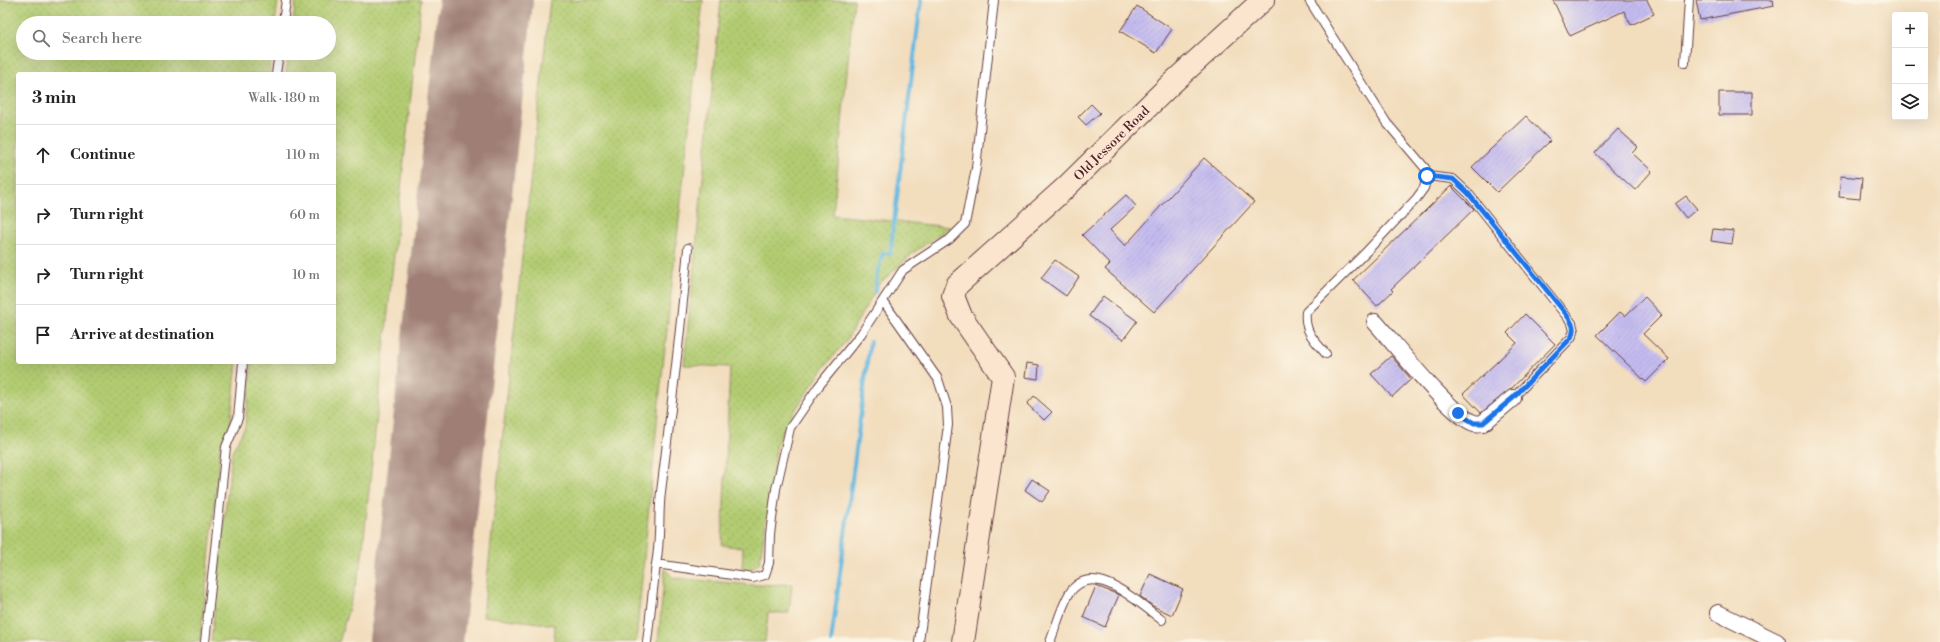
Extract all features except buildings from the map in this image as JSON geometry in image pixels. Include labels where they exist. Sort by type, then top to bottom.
[{"type":"street","name":"Old Jessore Road","points":[[963,642],[1003,377],[961,316],[954,296],[957,285],[1064,189],[1253,3]]},
{"type":"street","points":[[1375,322],[1437,393],[1458,413],[1474,423],[1483,423],[1513,398]]},
{"type":"street","points":[[1718,612],[1777,642]]},
{"type":"lane","points":[[284,16],[286,0]]},
{"type":"lane","points":[[656,564],[753,578],[765,575],[769,563],[770,534],[776,489],[790,428],[818,387],[861,334],[903,270],[950,239],[965,224],[976,168],[994,0]]},
{"type":"lane","points":[[1308,0],[1386,122],[1425,168],[1427,176],[1424,188],[1416,199],[1306,312],[1305,324],[1311,336],[1326,354]]},
{"type":"lane","points":[[1685,63],[1689,0]]},
{"type":"lane","points":[[276,72],[278,60]]},
{"type":"lane","points":[[1427,176],[1453,179],[1468,193],[1572,323],[1574,331],[1571,338],[1513,398]]},
{"type":"lane","points":[[647,642],[659,548],[660,499],[678,354],[688,248]]},
{"type":"lane","points":[[883,301],[938,379],[947,407],[948,425],[919,642]]},
{"type":"lane","points":[[205,642],[226,447],[238,418],[243,364]]},
{"type":"lane","points":[[1050,642],[1069,594],[1077,584],[1086,580],[1102,580],[1115,586],[1162,620]]},
{"type":"green space","points":[[0,0],[278,0],[276,16],[16,16],[16,60],[270,60],[269,72],[16,72],[16,364],[237,364],[230,429],[221,446],[200,642],[0,642]]},
{"type":"green space","points":[[296,0],[421,0],[361,566],[339,642],[211,642],[232,451],[245,427],[252,364],[336,364],[336,72],[286,72],[288,60],[336,60],[336,16],[294,16]]},
{"type":"green space","points":[[550,0],[703,0],[659,402],[636,642],[554,642],[555,625],[483,616]]},
{"type":"green space","points":[[721,0],[854,0],[833,215],[950,227],[913,253],[879,284],[846,341],[826,365],[787,422],[777,444],[760,562],[752,569],[742,573],[743,548],[722,545],[730,367],[684,365]]},
{"type":"green space","points":[[665,569],[673,578],[755,585],[792,584],[789,613],[768,613],[765,642],[658,642]]},
{"type":"waterway","points":[[875,292],[877,274],[883,253],[890,254],[921,0]]},
{"type":"waterway","points":[[831,642],[870,341]]},
{"type":"runway","points":[[416,642],[486,0]]},
{"type":"route","points":[[1427,176],[1453,179],[1468,193],[1566,314],[1572,323],[1574,331],[1571,338],[1513,398],[1483,423],[1474,423],[1458,413]]}]
